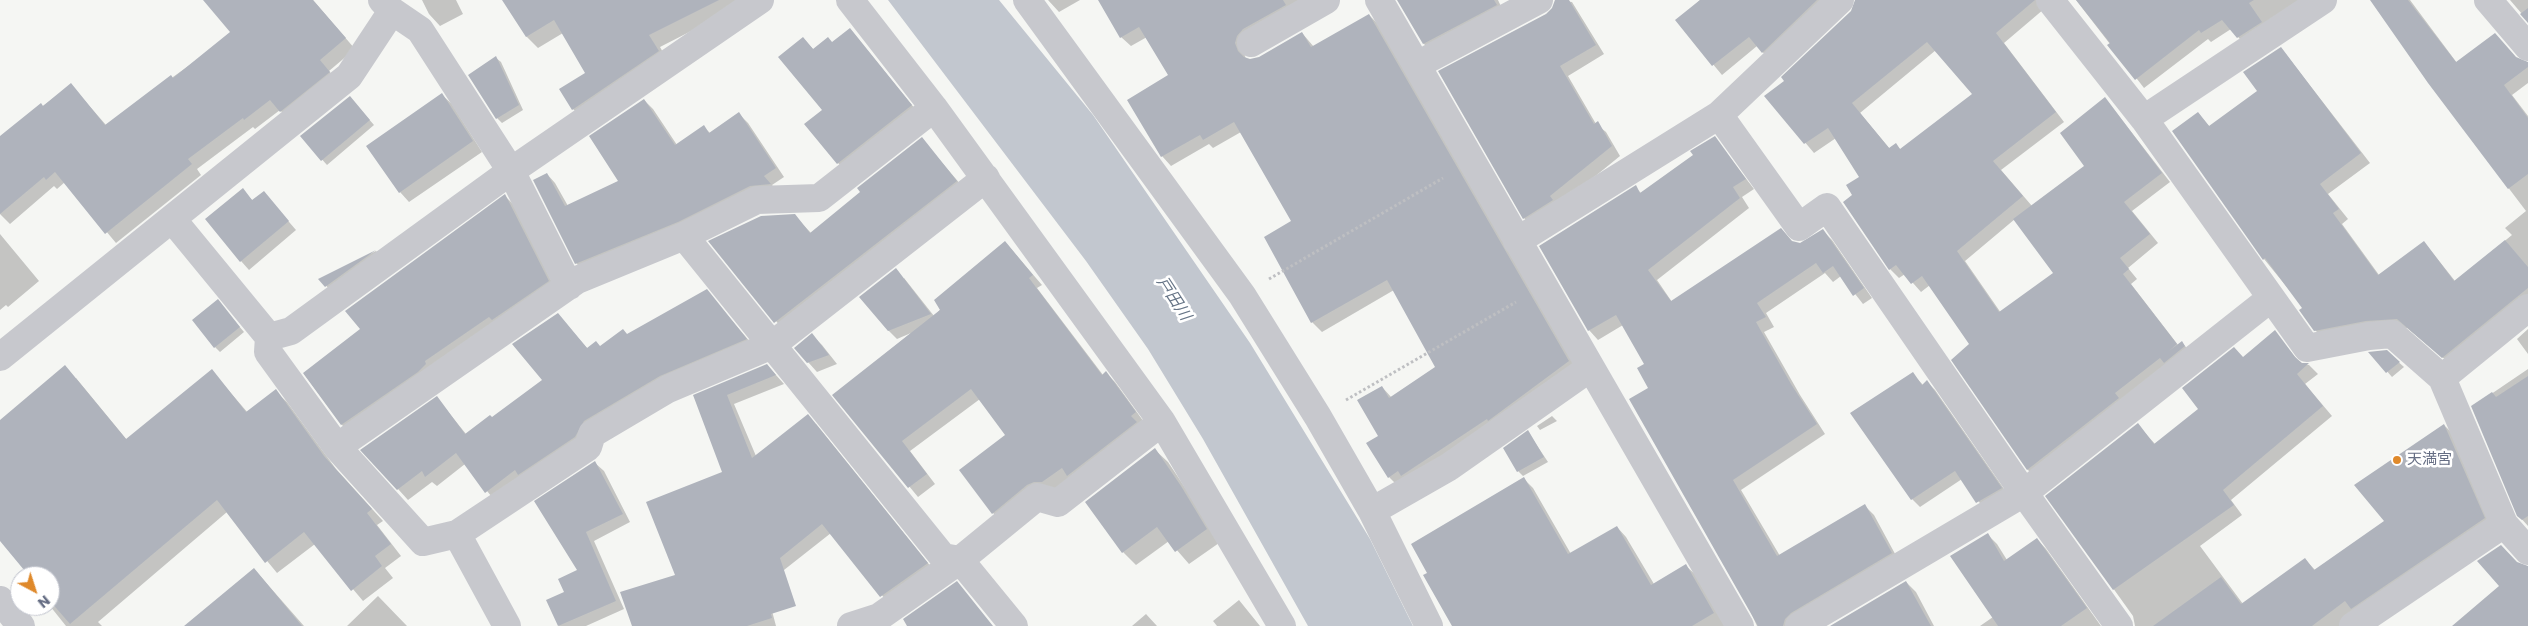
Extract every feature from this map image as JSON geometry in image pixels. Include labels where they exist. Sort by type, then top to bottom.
[{"type":"street","points":[[269,337],[291,331],[511,171],[760,0]]},
{"type":"street","points":[[850,0],[986,178],[1162,422],[1282,626]]},
{"type":"street","points":[[1026,0],[1242,295],[1318,417],[1372,511],[1429,626]]},
{"type":"street","points":[[1251,43],[1326,0]]},
{"type":"street","points":[[1378,0],[1740,626]]},
{"type":"street","points":[[1417,65],[1538,0]]},
{"type":"street","points":[[1517,241],[1719,115],[1840,0]]},
{"type":"street","points":[[2050,0],[2144,119],[2307,348],[2370,336],[2392,334],[2442,378],[2504,524],[2528,551]]},
{"type":"street","points":[[2144,119],[2323,0]]},
{"type":"street","points":[[2488,0],[2528,47]]},
{"type":"street","points":[[0,357],[349,76],[387,6],[420,30],[511,171],[569,286]]},
{"type":"street","points":[[337,447],[569,286],[684,236],[757,200],[819,198],[934,108]]},
{"type":"street","points":[[1719,115],[1799,227],[1826,207],[2024,493],[2119,626]]},
{"type":"street","points":[[172,219],[269,337],[268,352],[337,447],[423,542],[457,534],[588,447],[592,434],[668,389],[772,345],[986,178]]},
{"type":"street","points":[[684,236],[943,557],[960,560],[1014,626]]},
{"type":"street","points":[[1799,626],[2024,493],[2271,298]]},
{"type":"street","points":[[2442,378],[2528,308]]},
{"type":"street","points":[[1372,511],[1449,467],[1590,368]]},
{"type":"street","points":[[851,626],[879,617],[960,560],[1037,497],[1058,503],[1162,422]]},
{"type":"street","points":[[2353,626],[2504,524]]},
{"type":"street","points":[[457,534],[507,626]]},
{"type":"street","points":[[0,600],[21,626]]},
{"type":"path","points":[[1242,295],[1472,162]]},
{"type":"path","points":[[1318,417],[1544,286]]},
{"type":"water","name":"戸田川","points":[[888,0],[999,0],[1093,115],[1250,343],[1370,539],[1413,626],[1308,626],[1203,439],[1148,349],[1086,261]]},
{"type":"building","points":[[203,0],[313,0],[346,38],[320,60],[330,72],[280,112],[270,100],[244,120],[243,118],[188,159],[192,164],[105,234],[55,172],[46,180],[44,177],[0,214],[0,136],[41,103],[43,106],[71,83],[105,125],[171,75],[173,78],[230,32]]},
{"type":"building","points":[[502,0],[719,0],[649,35],[659,51],[572,110],[559,89],[585,73],[554,20],[526,37]]},
{"type":"building","points":[[1098,0],[1283,0],[1286,5],[1243,29],[1237,36],[1235,43],[1238,51],[1244,57],[1250,59],[1259,57],[1302,32],[1311,47],[1369,14],[1569,361],[1488,421],[1487,419],[1401,476],[1398,471],[1388,478],[1366,443],[1378,436],[1357,400],[1382,386],[1389,398],[1435,367],[1387,280],[1311,323],[1264,237],[1291,221],[1234,122],[1203,140],[1200,135],[1161,157],[1127,100],[1168,75],[1139,27],[1120,38]]},
{"type":"building","points":[[1397,0],[1494,0],[1497,5],[1423,44]]},
{"type":"building","points":[[1555,0],[1569,0],[1596,45],[1560,66],[1594,124],[1598,121],[1612,146],[1550,196],[1553,200],[1523,219],[1438,71],[1546,14],[1552,8]]},
{"type":"building","points":[[1700,0],[1817,0],[1762,53],[1749,37],[1712,66],[1675,20]]},
{"type":"building","points":[[1855,0],[2035,0],[1996,33],[2056,112],[1993,161],[2023,196],[1957,251],[1999,312],[2053,273],[2013,219],[2084,166],[2060,133],[2105,97],[2162,173],[2124,202],[2150,234],[2120,258],[2129,269],[2123,274],[2177,344],[2169,351],[2182,341],[2185,346],[2164,363],[2160,358],[2115,393],[2119,398],[2027,470],[1951,360],[1969,344],[1922,276],[1911,284],[1896,265],[1889,270],[1843,202],[1852,195],[1846,185],[1859,177],[1828,128],[1804,144],[1764,96],[1784,81],[1781,77],[1851,11]],"holes":[[[1927,42],[1972,94],[1900,149],[1896,143],[1889,148],[1852,103]]]},
{"type":"building","points":[[2076,0],[2254,0],[2249,3],[2262,22],[2237,38],[2222,20],[2201,33],[2199,30],[2135,80],[2107,45],[2110,43]]},
{"type":"building","points":[[2370,0],[2408,0],[2456,62],[2495,33],[2516,57],[2528,62],[2528,67],[2504,85],[2528,118],[2528,174],[2508,189],[2428,83]]},
{"type":"building","points":[[2528,8],[2528,23],[2520,14]]},
{"type":"building","points":[[850,28],[912,105],[837,164],[804,124],[822,110],[778,57],[803,37],[813,49],[828,37],[832,42]]},
{"type":"building","points":[[2281,47],[2361,153],[2320,184],[2339,209],[2333,213],[2378,275],[2424,241],[2454,281],[2505,240],[2528,267],[2528,288],[2442,358],[2397,319],[2366,321],[2314,331],[2299,310],[2302,308],[2265,258],[2263,260],[2172,131],[2198,112],[2209,126],[2257,91],[2243,72]]},
{"type":"building","points":[[496,56],[519,105],[496,119],[468,75]]},
{"type":"building","points":[[442,93],[473,141],[399,193],[366,146]]},
{"type":"building","points":[[350,96],[370,120],[321,161],[300,136]]},
{"type":"building","points":[[644,99],[675,145],[704,125],[709,133],[739,112],[776,168],[764,176],[771,184],[750,186],[678,222],[575,264],[533,180],[547,173],[565,206],[618,181],[589,136]]},
{"type":"building","points":[[1715,136],[1746,179],[1733,187],[1740,198],[1648,270],[1671,301],[1781,228],[1792,241],[1800,243],[1823,229],[1864,288],[1853,296],[1833,266],[1823,273],[1816,263],[1757,303],[1766,317],[1756,322],[1791,384],[1817,424],[1733,480],[1777,556],[1865,504],[1892,553],[1791,613],[1785,619],[1783,626],[1758,626],[1629,399],[1648,388],[1637,368],[1644,364],[1616,315],[1588,331],[1539,246],[1636,185],[1640,193],[1693,155],[1690,151]]},
{"type":"building","points":[[922,137],[957,181],[774,323],[708,241],[761,216],[795,214],[810,233],[860,192],[857,188]]},
{"type":"building","points":[[243,188],[252,200],[264,191],[289,221],[240,262],[205,219]]},
{"type":"building","points":[[505,194],[549,281],[492,320],[489,317],[425,361],[426,364],[418,372],[341,425],[303,373],[360,329],[345,311]]},
{"type":"building","points":[[1005,241],[1033,275],[1029,278],[1102,375],[1106,371],[1136,412],[1131,416],[1137,422],[1067,476],[1062,468],[1042,482],[1034,482],[1027,485],[992,514],[959,470],[1005,435],[971,389],[902,441],[927,474],[908,488],[832,395],[940,310],[934,300]]},
{"type":"building","points":[[376,250],[325,287],[318,279]]},
{"type":"building","points":[[896,268],[931,314],[888,331],[859,297]]},
{"type":"building","points":[[707,289],[747,339],[660,376],[584,421],[575,437],[518,475],[515,470],[485,493],[456,453],[425,477],[422,471],[397,490],[360,450],[437,396],[465,434],[490,415],[492,417],[542,380],[512,344],[558,313],[587,348],[596,341],[600,346],[623,329],[627,334]]},
{"type":"building","points":[[218,299],[240,327],[214,348],[192,320]]},
{"type":"building","points":[[2275,330],[2295,357],[2302,363],[2309,363],[2297,374],[2323,406],[2223,490],[2234,505],[2113,590],[2045,496],[2138,423],[2154,444],[2198,409],[2182,388],[2234,347],[2243,357]]},
{"type":"building","points":[[812,333],[829,355],[807,363],[794,348]]},
{"type":"building","points":[[2387,350],[2400,362],[2386,373],[2368,352]]},
{"type":"building","points":[[767,364],[776,375],[727,395],[752,458],[808,414],[928,563],[880,597],[822,524],[780,558],[796,606],[771,614],[772,618],[747,626],[632,626],[620,592],[675,575],[646,502],[722,472],[693,395]]},
{"type":"building","points":[[65,365],[126,439],[212,369],[246,412],[276,389],[324,456],[372,509],[367,513],[391,544],[375,556],[382,566],[351,591],[304,532],[265,563],[217,500],[70,624],[60,612],[60,566],[21,566],[0,541],[0,420]]},
{"type":"building","points":[[1913,372],[1922,385],[1927,380],[2002,488],[1976,503],[1955,471],[1911,500],[1850,413]]},
{"type":"building","points":[[2528,376],[2528,516],[2522,520],[2517,516],[2471,406],[2492,392],[2496,397]]},
{"type":"building","points":[[2444,424],[2485,518],[2351,609],[2345,601],[2312,626],[2153,626],[2221,577],[2241,604],[2305,558],[2314,570],[2384,521],[2354,485]]},
{"type":"building","points":[[1528,430],[1544,457],[1517,472],[1503,448]]},
{"type":"building","points":[[1155,448],[1207,529],[1175,552],[1157,527],[1122,553],[1085,502]]},
{"type":"building","points":[[595,461],[623,514],[586,532],[616,601],[558,626],[546,600],[564,592],[558,579],[577,570],[534,501]]},
{"type":"building","points":[[1524,477],[1568,554],[1617,526],[1651,585],[1686,564],[1714,613],[1692,626],[1452,626],[1423,575],[1427,573],[1411,544]]},
{"type":"building","points":[[1988,533],[2004,561],[2037,538],[2087,608],[2061,626],[1998,626],[1950,556]]},
{"type":"building","points":[[2501,545],[2517,562],[2528,566],[2528,626],[2452,626],[2499,586],[2477,561]]},
{"type":"building","points":[[254,568],[302,626],[184,626]]},
{"type":"building","points":[[957,581],[993,626],[907,626],[903,619]]},
{"type":"building","points":[[1906,581],[1931,626],[1830,626]]},
{"type":"place","name":"天満宮","points":[[2397,460]]}]
